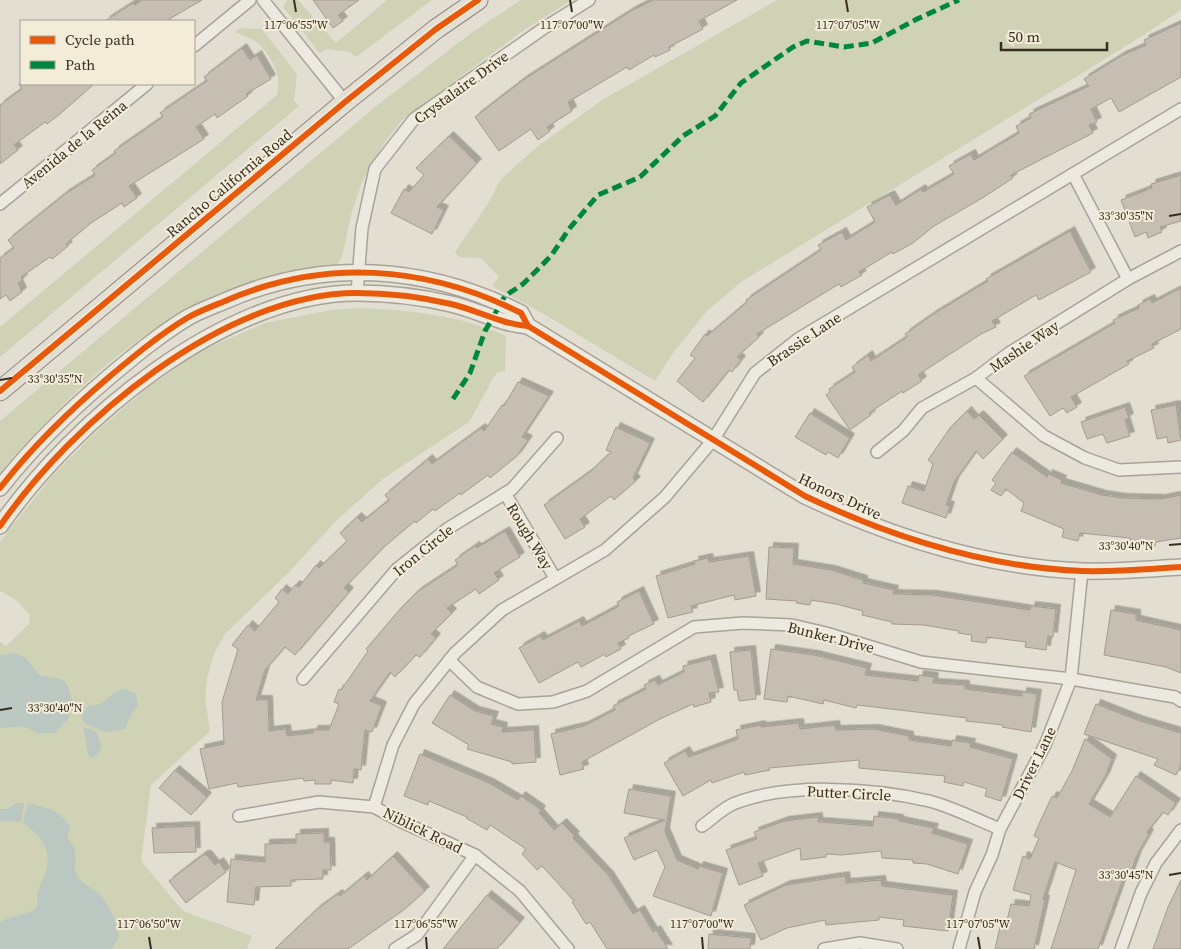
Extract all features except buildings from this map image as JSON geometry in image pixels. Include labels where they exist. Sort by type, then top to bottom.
[{"type":"main road","name":"Rancho California Road","points":[[0,391],[345,102],[436,29],[478,0]]},
{"type":"street","points":[[195,45],[250,0]]},
{"type":"street","points":[[263,0],[345,102]]},
{"type":"street","name":"Crystalaire Drive","points":[[358,293],[362,228],[376,169],[414,119],[544,28],[589,0]]},
{"type":"street","name":"Avenida de la Reina","points":[[0,204],[146,85]]},
{"type":"street","name":"Brassie Lane","points":[[374,806],[393,746],[410,712],[449,660],[502,610],[605,550],[666,497],[713,440],[755,373],[798,339],[1181,109]]},
{"type":"street","points":[[1072,174],[1128,279]]},
{"type":"street","name":"Mashie Way","points":[[877,452],[902,431],[922,408],[976,378],[1009,353],[1128,279],[1181,252]]},
{"type":"street","name":"Honors Drive","points":[[0,488],[36,445],[93,391],[150,344],[189,317],[244,292],[298,277],[358,271],[426,279],[472,293],[521,313],[528,326]]},
{"type":"street","name":"Honors Drive","points":[[0,526],[56,458],[105,412],[170,361],[219,332],[262,313],[287,304],[358,293],[399,296],[452,304],[514,325],[528,326],[805,496],[853,519],[921,543],[1010,564],[1082,571],[1181,567]]},
{"type":"street","points":[[976,378],[1044,436],[1084,458],[1119,470],[1181,467]]},
{"type":"street","name":"Iron Circle","points":[[302,679],[397,569],[447,529],[512,489],[557,438]]},
{"type":"street","name":"Rough Way","points":[[504,493],[555,578]]},
{"type":"street","name":"Driver Lane","points":[[959,949],[975,892],[992,854],[1000,829],[1045,745],[1071,679],[1082,571]]},
{"type":"street","name":"Bunker Drive","points":[[449,660],[477,687],[518,704],[552,702],[587,691],[694,627],[743,623],[782,624],[826,633],[921,662],[1071,679],[1166,696],[1181,701]]},
{"type":"street","name":"Putter Circle","points":[[702,826],[731,805],[761,795],[800,790],[872,792],[930,802],[1000,829]]},
{"type":"street","name":"Niblick Road","points":[[239,816],[319,802],[374,806],[400,821],[475,855],[520,891],[568,949]]},
{"type":"street","points":[[1122,949],[1141,893],[1156,863],[1181,830]]},
{"type":"street","points":[[396,949],[417,935],[475,855]]},
{"type":"street","points":[[824,949],[860,943],[897,949]]},
{"type":"green space","points":[[287,0],[298,0],[336,43],[387,0],[432,0],[356,57],[350,52],[326,49],[320,53],[283,7]]},
{"type":"green space","points":[[521,0],[572,0],[524,30],[401,121],[385,142],[362,182],[351,215],[342,257],[337,265],[255,282],[217,296],[181,313],[114,359],[84,385],[54,414],[0,473],[0,421],[380,103],[474,31]]},
{"type":"green space","points":[[777,0],[1181,0],[1181,10],[1136,40],[741,282],[707,311],[673,353],[655,381],[539,311],[492,286],[499,277],[481,258],[459,257],[455,252],[487,205],[501,179],[537,147],[602,100]]},
{"type":"green space","points":[[240,28],[262,29],[297,74],[294,101],[299,106],[0,357],[0,327],[277,95],[278,81],[272,62],[265,50],[257,43],[235,32]]},
{"type":"green space","points":[[360,308],[397,310],[452,318],[506,336],[505,371],[498,372],[494,377],[469,422],[384,478],[336,521],[289,572],[225,634],[214,654],[207,679],[205,698],[210,731],[151,785],[141,861],[183,911],[252,936],[247,949],[0,949],[0,642],[6,646],[29,624],[30,615],[16,600],[0,591],[0,542],[53,475],[99,429],[146,389],[200,351],[265,323],[331,310]]},
{"type":"shaded area","points":[[14,653],[26,658],[39,675],[61,679],[67,684],[73,703],[69,717],[55,733],[36,733],[23,727],[0,728],[0,655]]},
{"type":"shaded area","points":[[125,689],[136,694],[138,706],[132,713],[125,729],[105,732],[84,723],[81,716],[88,706],[101,704],[115,692]]},
{"type":"shaded area","points":[[83,727],[97,732],[101,748],[93,758],[88,755]]},
{"type":"shaded area","points":[[16,803],[24,803],[21,822],[0,821],[0,809],[7,809]]},
{"type":"shaded area","points":[[28,803],[53,810],[62,816],[70,828],[68,838],[75,851],[77,875],[102,897],[115,920],[119,938],[111,949],[0,949],[0,922],[29,912],[37,907],[37,895],[47,869],[47,854],[42,842],[23,823]]},
{"type":"marked path","points":[[453,399],[470,373],[485,331],[505,296],[523,284],[551,256],[569,229],[598,195],[640,177],[683,136],[715,116],[741,83],[793,47],[807,41],[844,47],[872,43],[917,19],[959,0]]},
{"type":"cycle path","points":[[0,391],[345,102],[436,29],[478,0]]},
{"type":"cycle path","points":[[0,488],[25,458],[65,416],[147,346],[192,315],[262,287],[299,278],[337,273],[374,273],[411,277],[448,285],[485,297],[521,313],[528,326]]},
{"type":"cycle path","points":[[0,526],[31,486],[67,446],[110,407],[156,371],[205,339],[255,315],[306,299],[369,293],[440,302],[508,323],[528,326],[805,496],[872,525],[906,537],[975,557],[1010,564],[1046,568],[1107,571],[1181,567]]}]
